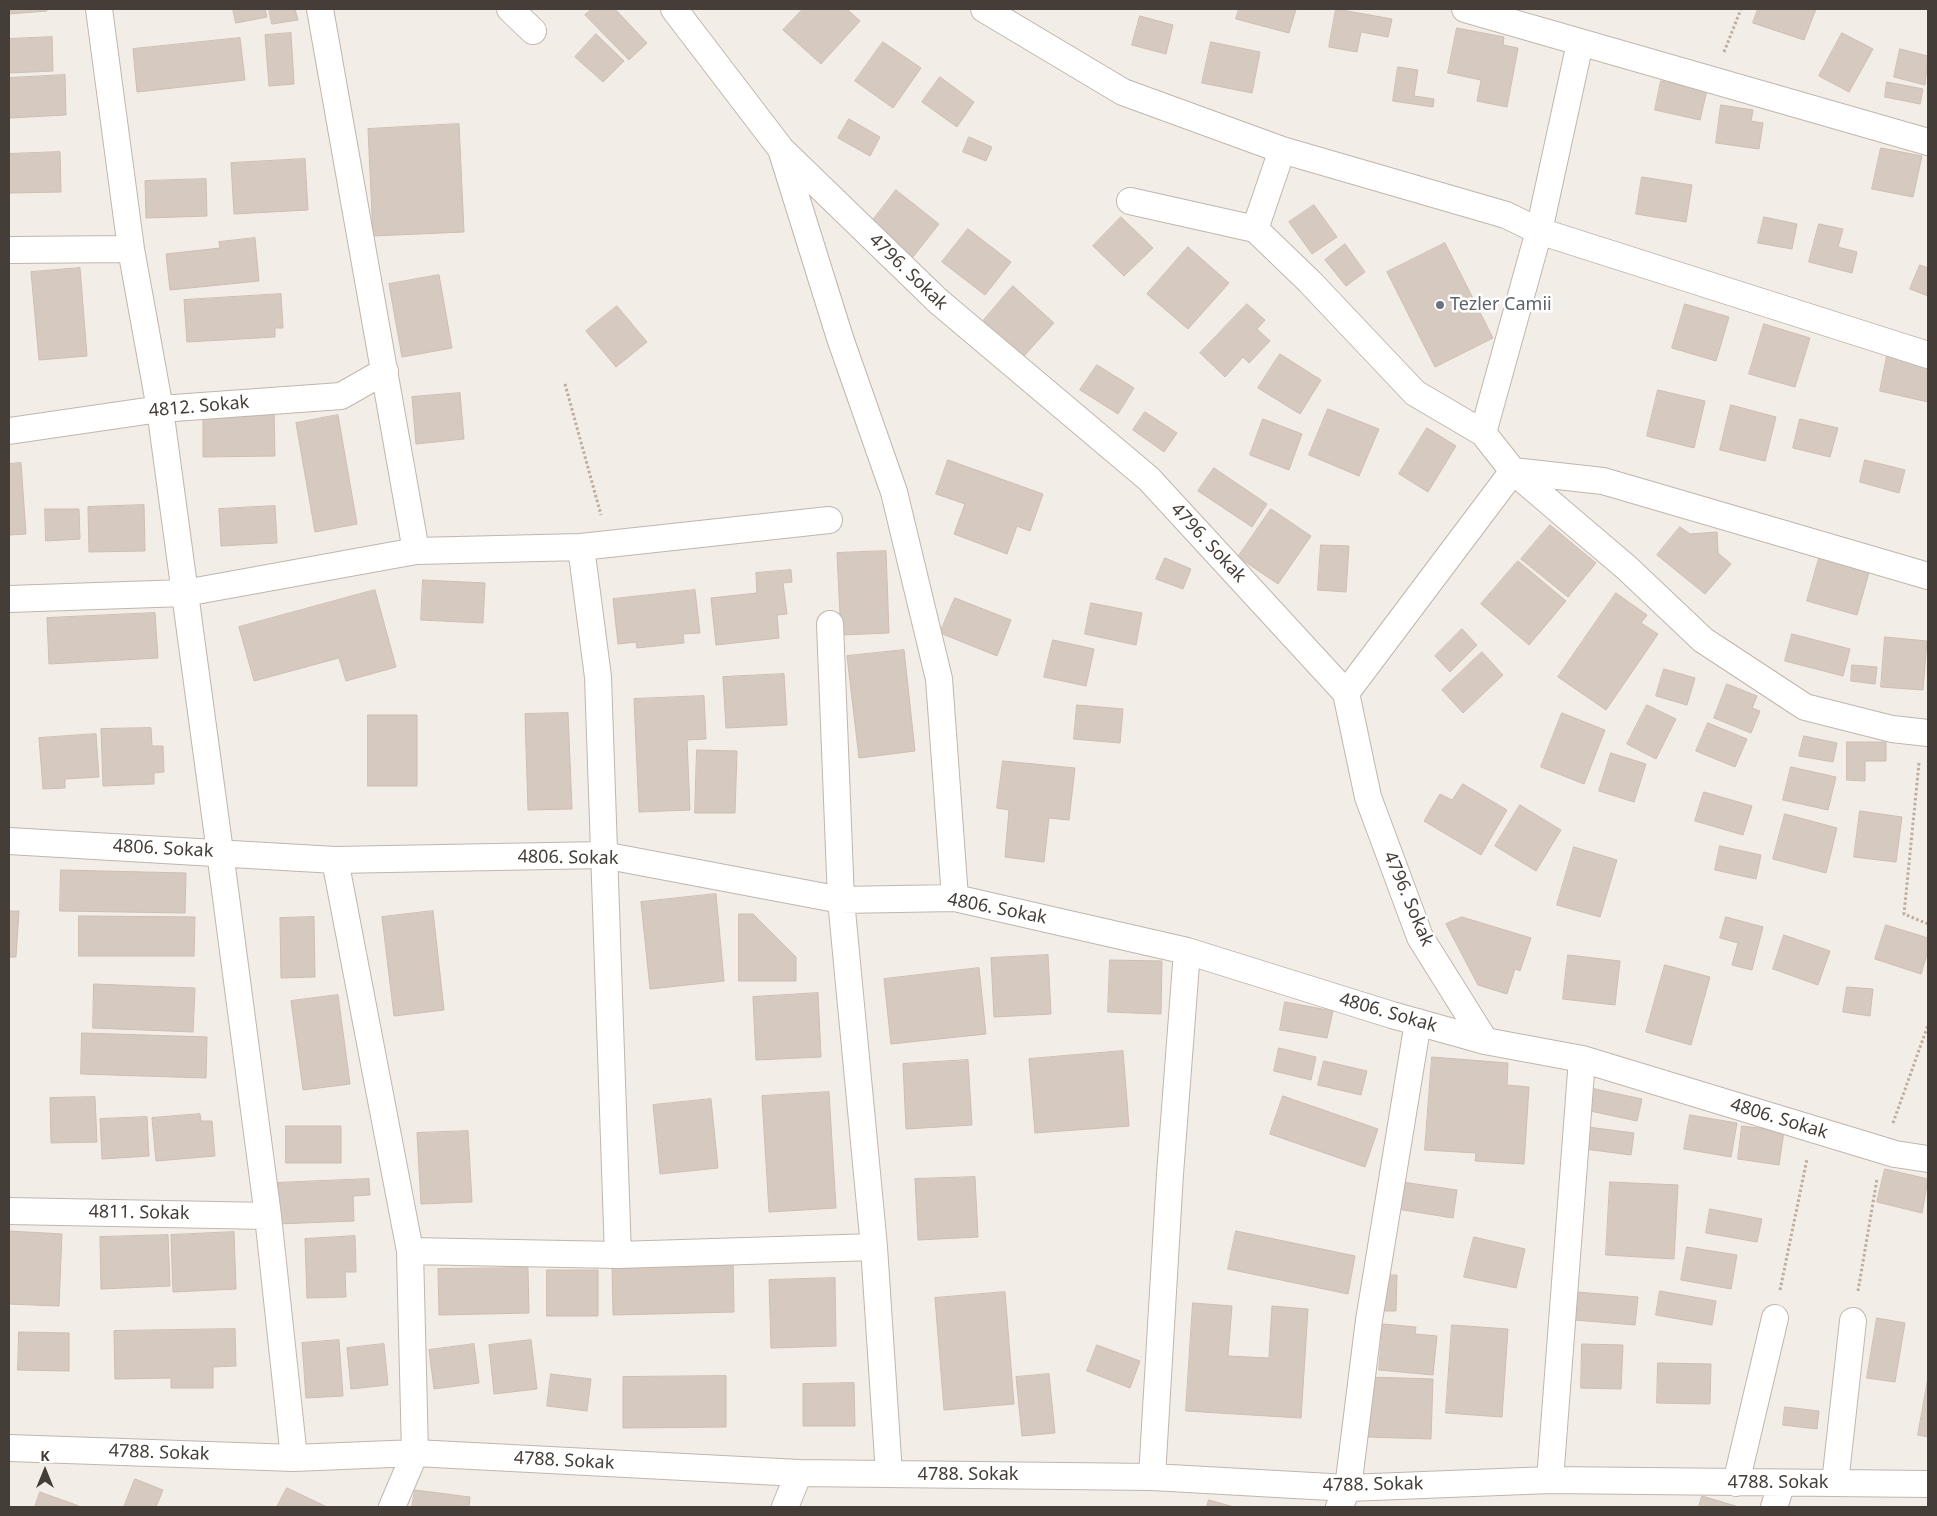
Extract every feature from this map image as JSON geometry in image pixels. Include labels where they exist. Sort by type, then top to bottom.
[{"type":"street","points":[[99,9],[131,250],[160,409],[220,852],[268,1216],[294,1458]]},
{"type":"street","points":[[320,9],[416,551]]},
{"type":"street","points":[[510,9],[533,31]]},
{"type":"street","points":[[674,9],[781,149],[840,338],[894,492],[937,670],[955,898]]},
{"type":"street","points":[[984,9],[1124,92],[1282,150],[1506,215],[1539,231],[1928,355]]},
{"type":"street","points":[[1465,9],[1928,142]]},
{"type":"street","points":[[1483,433],[1539,231],[1580,43]]},
{"type":"street","name":"4796. Sokak","points":[[781,149],[938,301],[1149,478],[1346,693],[1368,797],[1420,937],[1486,1041]]},
{"type":"street","points":[[1255,229],[1282,150]]},
{"type":"street","points":[[1130,201],[1255,229],[1310,282],[1415,392],[1483,433],[1513,471],[1627,568],[1703,640],[1805,707],[1892,730],[1925,732]]},
{"type":"street","points":[[9,250],[131,250]]},
{"type":"street","name":"4812. Sokak","points":[[9,431],[160,409],[341,396],[385,371]]},
{"type":"street","points":[[1346,693],[1513,471]]},
{"type":"street","points":[[1513,471],[1603,481],[1928,576]]},
{"type":"street","points":[[9,599],[185,592],[416,551],[582,547],[829,520]]},
{"type":"street","points":[[582,547],[598,678],[618,1255]]},
{"type":"street","points":[[830,624],[841,900],[874,1247],[889,1474]]},
{"type":"street","name":"4806. Sokak","points":[[9,841],[335,860],[604,855],[841,900],[955,898],[1187,951],[1418,1022],[1486,1041],[1582,1059],[1882,1150],[1928,1159]]},
{"type":"street","points":[[335,860],[410,1251],[415,1453],[392,1507]]},
{"type":"street","points":[[1152,1477],[1170,1174],[1187,951]]},
{"type":"street","points":[[1343,1498],[1369,1320],[1418,1022]]},
{"type":"street","points":[[1550,1480],[1582,1059]]},
{"type":"street","name":"4811. Sokak","points":[[9,1211],[268,1216]]},
{"type":"street","points":[[410,1251],[618,1255],[874,1247]]},
{"type":"street","points":[[1736,1483],[1775,1318]]},
{"type":"street","points":[[1835,1483],[1853,1321]]},
{"type":"street","name":"4788. Sokak","points":[[9,1448],[294,1458],[415,1453],[799,1473],[1152,1477],[1343,1498],[1550,1480],[1736,1483],[1778,1495],[1835,1483],[1928,1484]]},
{"type":"street","points":[[785,1507],[799,1473]]},
{"type":"path","points":[[1712,80],[1742,9]]},
{"type":"path","points":[[565,384],[609,544]]},
{"type":"path","points":[[1925,732],[1904,914],[1928,924]]},
{"type":"path","points":[[1853,1321],[1882,1150],[1928,1024]]},
{"type":"path","points":[[1775,1318],[1813,1129]]},
{"type":"building","points":[[9,9],[47,9],[47,11],[9,14]]},
{"type":"building","points":[[233,9],[265,9],[267,17],[236,23]]},
{"type":"building","points":[[269,9],[295,9],[298,20],[272,24]]},
{"type":"building","points":[[592,9],[615,9],[647,43],[629,60],[585,15]]},
{"type":"building","points":[[803,9],[847,9],[860,21],[821,64],[783,30]]},
{"type":"building","points":[[1239,9],[1296,9],[1289,33],[1236,19]]},
{"type":"building","points":[[1336,9],[1392,19],[1388,37],[1361,32],[1357,52],[1329,47]]},
{"type":"building","points":[[1758,9],[1816,9],[1804,40],[1753,23]]},
{"type":"building","points":[[1140,16],[1173,25],[1166,54],[1132,45]]},
{"type":"building","points":[[1457,28],[1504,37],[1503,45],[1518,48],[1507,107],[1477,101],[1481,80],[1448,73]]},
{"type":"building","points":[[291,33],[294,84],[269,86],[265,35]]},
{"type":"building","points":[[1842,33],[1873,49],[1849,92],[1819,76]]},
{"type":"building","points":[[596,34],[624,61],[603,82],[575,57]]},
{"type":"building","points":[[52,37],[53,71],[9,73],[9,39]]},
{"type":"building","points":[[240,38],[245,80],[137,92],[133,49]]},
{"type":"building","points":[[883,42],[921,68],[893,108],[855,81]]},
{"type":"building","points":[[1211,42],[1260,52],[1252,93],[1202,83]]},
{"type":"building","points":[[1900,49],[1928,56],[1925,85],[1894,77]]},
{"type":"building","points":[[1398,67],[1418,70],[1414,96],[1434,99],[1433,107],[1393,101]]},
{"type":"building","points":[[65,75],[66,115],[9,118],[9,78]]},
{"type":"building","points":[[940,77],[974,102],[957,127],[922,102]]},
{"type":"building","points":[[1661,81],[1707,90],[1700,120],[1655,110]]},
{"type":"building","points":[[1887,82],[1923,89],[1920,104],[1885,97]]},
{"type":"building","points":[[1721,105],[1753,110],[1751,121],[1763,123],[1759,149],[1716,143]]},
{"type":"building","points":[[849,119],[880,137],[870,156],[838,138]]},
{"type":"building","points":[[459,124],[464,232],[373,236],[368,129]]},
{"type":"building","points":[[969,137],[992,147],[986,161],[963,152]]},
{"type":"building","points":[[1881,148],[1922,156],[1913,197],[1872,189]]},
{"type":"building","points":[[60,152],[61,192],[9,193],[9,154]]},
{"type":"building","points":[[305,159],[308,210],[234,214],[231,163]]},
{"type":"building","points":[[1642,177],[1692,185],[1686,222],[1636,214]]},
{"type":"building","points":[[206,179],[207,216],[146,218],[145,181]]},
{"type":"building","points":[[896,190],[939,224],[913,257],[870,224]]},
{"type":"building","points":[[1314,205],[1337,237],[1312,254],[1289,222]]},
{"type":"building","points":[[1121,217],[1153,248],[1124,276],[1093,246]]},
{"type":"building","points":[[1764,217],[1797,224],[1792,249],[1758,243]]},
{"type":"building","points":[[1819,224],[1843,229],[1838,247],[1857,252],[1852,273],[1809,262]]},
{"type":"building","points":[[968,229],[1011,262],[985,295],[942,262]]},
{"type":"building","points":[[255,238],[259,281],[170,290],[166,254],[220,248],[219,242]]},
{"type":"building","name":"Tezler Camii","points":[[1445,243],[1493,338],[1435,367],[1387,272]]},
{"type":"building","points":[[1345,244],[1365,272],[1346,286],[1325,260]]},
{"type":"building","points":[[1188,247],[1229,283],[1188,329],[1147,294]]},
{"type":"building","points":[[1920,265],[1928,268],[1928,296],[1910,289]]},
{"type":"building","points":[[80,268],[87,356],[39,360],[31,272]]},
{"type":"building","points":[[439,275],[452,348],[402,357],[389,284]]},
{"type":"building","points":[[1013,286],[1054,323],[1023,357],[983,321]]},
{"type":"building","points":[[281,294],[283,328],[275,328],[275,337],[187,342],[184,300]]},
{"type":"building","points":[[1247,304],[1265,320],[1257,329],[1270,341],[1249,363],[1243,357],[1225,377],[1200,353]]},
{"type":"building","points":[[1685,304],[1729,317],[1716,361],[1672,348]]},
{"type":"building","points":[[617,306],[647,342],[616,367],[586,331]]},
{"type":"building","points":[[1764,324],[1810,338],[1795,387],[1749,374]]},
{"type":"building","points":[[1280,354],[1321,380],[1300,414],[1258,388]]},
{"type":"building","points":[[1887,356],[1928,365],[1928,402],[1880,391]]},
{"type":"building","points":[[1097,365],[1134,388],[1118,414],[1080,390]]},
{"type":"building","points":[[1658,390],[1705,401],[1694,448],[1647,436]]},
{"type":"building","points":[[460,393],[464,439],[416,444],[412,397]]},
{"type":"building","points":[[1731,405],[1776,417],[1765,461],[1720,450]]},
{"type":"building","points":[[1328,409],[1379,429],[1359,476],[1309,455]]},
{"type":"building","points":[[274,411],[275,456],[203,457],[203,412]]},
{"type":"building","points":[[1145,412],[1177,433],[1164,452],[1133,430]]},
{"type":"building","points":[[338,415],[357,524],[315,532],[296,423]]},
{"type":"building","points":[[1263,419],[1302,434],[1289,470],[1250,455]]},
{"type":"building","points":[[1800,419],[1838,428],[1830,457],[1793,448]]},
{"type":"building","points":[[1427,428],[1456,446],[1428,492],[1399,474]]},
{"type":"building","points":[[948,460],[1043,494],[1030,531],[1017,526],[1007,554],[954,534],[965,504],[936,494]]},
{"type":"building","points":[[1865,460],[1905,470],[1899,493],[1860,482]]},
{"type":"building","points":[[21,463],[26,534],[9,535],[9,464]]},
{"type":"building","points":[[1214,468],[1267,504],[1252,527],[1198,491]]},
{"type":"building","points":[[144,505],[145,551],[89,552],[88,507]]},
{"type":"building","points":[[275,506],[277,543],[221,546],[219,509]]},
{"type":"building","points":[[45,509],[79,509],[80,539],[46,541]]},
{"type":"building","points":[[1271,509],[1311,536],[1278,584],[1238,557]]},
{"type":"building","points":[[1550,525],[1596,563],[1568,597],[1521,559]]},
{"type":"building","points":[[1680,527],[1690,534],[1717,532],[1718,553],[1731,564],[1705,594],[1657,555]]},
{"type":"building","points":[[1321,545],[1349,546],[1346,592],[1318,590]]},
{"type":"building","points":[[886,551],[889,633],[841,635],[837,553]]},
{"type":"building","points":[[1820,555],[1870,569],[1857,615],[1807,601]]},
{"type":"building","points":[[1165,558],[1191,569],[1183,589],[1156,579]]},
{"type":"building","points":[[1518,561],[1566,601],[1529,645],[1481,604]]},
{"type":"building","points":[[791,570],[792,582],[783,583],[787,614],[777,615],[779,638],[716,645],[711,598],[757,593],[756,573]]},
{"type":"building","points":[[423,580],[485,583],[483,623],[421,620]]},
{"type":"building","points":[[375,590],[396,667],[346,681],[339,658],[254,681],[239,627]]},
{"type":"building","points":[[695,590],[700,633],[683,634],[684,643],[637,648],[636,642],[618,644],[613,599]]},
{"type":"building","points":[[1616,593],[1647,615],[1641,623],[1658,634],[1606,710],[1558,677]]},
{"type":"building","points":[[955,598],[1011,620],[997,656],[940,633]]},
{"type":"building","points":[[1091,603],[1142,613],[1136,645],[1085,634]]},
{"type":"building","points":[[155,613],[158,658],[49,664],[47,618]]},
{"type":"building","points":[[1462,629],[1477,645],[1450,672],[1435,656]]},
{"type":"building","points":[[1792,634],[1850,649],[1843,676],[1785,661]]},
{"type":"building","points":[[1885,637],[1927,641],[1923,690],[1881,687]]},
{"type":"building","points":[[1053,640],[1094,649],[1086,686],[1044,677]]},
{"type":"building","points":[[904,650],[915,751],[859,758],[847,656]]},
{"type":"building","points":[[1482,652],[1503,675],[1463,713],[1442,690]]},
{"type":"building","points":[[1852,665],[1877,667],[1875,684],[1851,681]]},
{"type":"building","points":[[1664,669],[1695,678],[1687,705],[1656,696]]},
{"type":"building","points":[[784,674],[787,725],[726,728],[723,677]]},
{"type":"building","points":[[1727,684],[1757,696],[1752,708],[1760,711],[1751,733],[1714,718]]},
{"type":"building","points":[[704,696],[706,739],[687,740],[690,810],[639,812],[634,699]]},
{"type":"building","points":[[1077,705],[1123,709],[1120,743],[1074,739]]},
{"type":"building","points":[[1647,705],[1676,719],[1656,759],[1627,744]]},
{"type":"building","points":[[568,713],[572,809],[528,810],[525,714]]},
{"type":"building","points":[[1562,713],[1605,730],[1584,784],[1541,767]]},
{"type":"building","points":[[368,715],[417,715],[417,786],[368,786]]},
{"type":"building","points":[[1708,723],[1747,739],[1735,767],[1696,751]]},
{"type":"building","points":[[151,728],[152,746],[163,746],[164,772],[154,773],[154,784],[103,786],[101,729]]},
{"type":"building","points":[[96,734],[99,777],[65,779],[65,788],[43,789],[39,738]]},
{"type":"building","points":[[1804,736],[1837,743],[1833,762],[1799,756]]},
{"type":"building","points":[[1847,742],[1886,742],[1886,761],[1865,761],[1865,781],[1847,780]]},
{"type":"building","points":[[697,750],[737,751],[735,813],[695,813]]},
{"type":"building","points":[[1611,753],[1646,764],[1634,802],[1599,791]]},
{"type":"building","points":[[1003,761],[1075,768],[1069,820],[1049,818],[1044,862],[1005,857],[1009,810],[997,808]]},
{"type":"building","points":[[1791,767],[1836,777],[1828,810],[1783,800]]},
{"type":"building","points":[[1463,784],[1507,810],[1481,855],[1424,821],[1440,794],[1452,800]]},
{"type":"building","points":[[1704,792],[1752,806],[1743,835],[1695,821]]},
{"type":"building","points":[[1520,805],[1561,830],[1536,871],[1495,846]]},
{"type":"building","points":[[1860,811],[1902,817],[1896,862],[1854,857]]},
{"type":"building","points":[[1785,814],[1837,828],[1826,873],[1773,859]]},
{"type":"building","points":[[1720,846],[1761,855],[1756,879],[1715,870]]},
{"type":"building","points":[[1574,847],[1617,860],[1600,917],[1557,905]]},
{"type":"building","points":[[61,870],[186,873],[185,913],[60,911]]},
{"type":"building","points":[[716,894],[724,981],[650,989],[641,902]]},
{"type":"building","points":[[9,911],[19,911],[16,957],[9,957]]},
{"type":"building","points":[[433,911],[444,1010],[394,1016],[382,917]]},
{"type":"building","points":[[739,914],[753,914],[796,957],[796,981],[739,981]]},
{"type":"building","points":[[79,916],[195,917],[194,956],[79,956]]},
{"type":"building","points":[[314,917],[315,977],[281,978],[280,918]]},
{"type":"building","points":[[1462,917],[1531,938],[1520,971],[1515,969],[1507,994],[1478,985],[1446,924]]},
{"type":"building","points":[[1726,917],[1763,927],[1752,970],[1732,965],[1738,943],[1720,938]]},
{"type":"building","points":[[1886,925],[1928,938],[1928,951],[1921,974],[1875,959]]},
{"type":"building","points":[[1784,935],[1830,951],[1818,985],[1773,969]]},
{"type":"building","points":[[1048,955],[1051,1014],[994,1017],[991,958]]},
{"type":"building","points":[[1568,955],[1620,961],[1615,1005],[1563,999]]},
{"type":"building","points":[[1110,960],[1162,961],[1161,1014],[1108,1012]]},
{"type":"building","points":[[1665,965],[1710,977],[1691,1045],[1646,1032]]},
{"type":"building","points":[[979,968],[986,1034],[891,1044],[884,979]]},
{"type":"building","points":[[94,984],[195,988],[193,1032],[93,1028]]},
{"type":"building","points":[[1847,987],[1873,989],[1870,1016],[1843,1012]]},
{"type":"building","points":[[818,993],[821,1057],[756,1060],[753,997]]},
{"type":"building","points":[[338,995],[350,1084],[303,1090],[291,1001]]},
{"type":"building","points":[[1285,1002],[1333,1011],[1327,1038],[1280,1030]]},
{"type":"building","points":[[82,1033],[207,1037],[206,1078],[81,1074]]},
{"type":"building","points":[[1279,1048],[1316,1057],[1311,1080],[1274,1071]]},
{"type":"building","points":[[1123,1051],[1129,1126],[1035,1133],[1029,1059]]},
{"type":"building","points":[[1432,1057],[1508,1063],[1507,1085],[1529,1087],[1524,1164],[1475,1161],[1476,1153],[1425,1150]]},
{"type":"building","points":[[968,1060],[972,1125],[906,1129],[903,1064]]},
{"type":"building","points":[[1324,1061],[1367,1071],[1361,1095],[1318,1085]]},
{"type":"building","points":[[1581,1086],[1642,1099],[1637,1121],[1576,1108]]},
{"type":"building","points":[[829,1092],[836,1208],[769,1212],[762,1096]]},
{"type":"building","points":[[1283,1096],[1378,1129],[1365,1167],[1270,1134]]},
{"type":"building","points":[[95,1097],[97,1142],[51,1143],[50,1098]]},
{"type":"building","points":[[711,1099],[718,1168],[660,1174],[653,1105]]},
{"type":"building","points":[[200,1114],[201,1121],[212,1121],[215,1156],[156,1161],[152,1118]]},
{"type":"building","points":[[1690,1115],[1737,1123],[1731,1157],[1684,1149]]},
{"type":"building","points":[[147,1117],[149,1156],[102,1159],[100,1119]]},
{"type":"building","points":[[286,1126],[341,1126],[341,1163],[286,1163]]},
{"type":"building","points":[[1580,1126],[1634,1133],[1631,1155],[1577,1148]]},
{"type":"building","points":[[1742,1126],[1784,1131],[1779,1165],[1738,1159]]},
{"type":"building","points":[[468,1131],[472,1202],[421,1204],[417,1133]]},
{"type":"building","points":[[1885,1169],[1928,1179],[1922,1213],[1877,1202]]},
{"type":"building","points":[[975,1177],[978,1237],[918,1240],[915,1179]]},
{"type":"building","points":[[369,1179],[370,1195],[353,1196],[354,1221],[277,1224],[275,1183]]},
{"type":"building","points":[[1402,1182],[1457,1190],[1453,1218],[1397,1209]]},
{"type":"building","points":[[1610,1182],[1678,1185],[1674,1259],[1606,1255]]},
{"type":"building","points":[[1710,1209],[1762,1219],[1757,1242],[1706,1233]]},
{"type":"building","points":[[9,1231],[62,1234],[59,1306],[9,1304]]},
{"type":"building","points":[[1236,1231],[1355,1256],[1348,1294],[1228,1269]]},
{"type":"building","points":[[234,1232],[236,1289],[173,1292],[171,1235]]},
{"type":"building","points":[[168,1235],[170,1286],[101,1289],[100,1237]]},
{"type":"building","points":[[355,1236],[356,1272],[345,1272],[346,1297],[307,1298],[305,1239]]},
{"type":"building","points":[[1474,1237],[1525,1249],[1516,1288],[1464,1277]]},
{"type":"building","points":[[1687,1247],[1737,1255],[1731,1289],[1681,1280]]},
{"type":"building","points":[[733,1260],[734,1312],[613,1315],[612,1264]]},
{"type":"building","points":[[528,1268],[529,1313],[439,1315],[438,1269]]},
{"type":"building","points":[[547,1270],[598,1270],[598,1316],[547,1316]]},
{"type":"building","points":[[1380,1275],[1397,1275],[1396,1311],[1379,1311]]},
{"type":"building","points":[[835,1278],[836,1346],[771,1348],[769,1280]]},
{"type":"building","points":[[1660,1291],[1716,1301],[1712,1325],[1656,1315]]},
{"type":"building","points":[[1005,1292],[1014,1404],[944,1410],[935,1298]]},
{"type":"building","points":[[1577,1292],[1638,1297],[1635,1325],[1575,1320]]},
{"type":"building","points":[[1193,1303],[1232,1306],[1228,1356],[1269,1358],[1272,1306],[1308,1309],[1301,1418],[1186,1411]]},
{"type":"building","points":[[1877,1318],[1905,1323],[1895,1382],[1867,1378]]},
{"type":"building","points":[[1383,1324],[1416,1327],[1415,1334],[1437,1336],[1433,1375],[1379,1370]]},
{"type":"building","points":[[1452,1325],[1508,1329],[1502,1417],[1446,1413]]},
{"type":"building","points":[[235,1329],[236,1366],[213,1367],[213,1388],[171,1388],[171,1378],[115,1379],[114,1331]]},
{"type":"building","points":[[19,1332],[69,1333],[69,1371],[18,1370]]},
{"type":"building","points":[[339,1340],[343,1396],[306,1398],[302,1343]]},
{"type":"building","points":[[531,1340],[537,1389],[494,1394],[489,1345]]},
{"type":"building","points":[[384,1344],[388,1385],[351,1389],[347,1348]]},
{"type":"building","points":[[474,1344],[479,1383],[434,1389],[429,1350]]},
{"type":"building","points":[[1582,1344],[1623,1345],[1621,1389],[1581,1388]]},
{"type":"building","points":[[1097,1345],[1140,1361],[1130,1388],[1087,1371]]},
{"type":"building","points":[[1658,1363],[1711,1364],[1710,1404],[1657,1403]]},
{"type":"building","points":[[551,1374],[591,1379],[587,1411],[547,1406]]},
{"type":"building","points":[[1049,1374],[1055,1433],[1022,1436],[1016,1377]]},
{"type":"building","points":[[726,1376],[726,1427],[623,1428],[623,1377]]},
{"type":"building","points":[[1368,1377],[1433,1379],[1431,1439],[1367,1437]]},
{"type":"building","points":[[1928,1378],[1928,1437],[1918,1435]]},
{"type":"building","points":[[854,1383],[855,1426],[803,1426],[803,1384]]},
{"type":"building","points":[[1785,1407],[1819,1411],[1817,1429],[1783,1425]]},
{"type":"building","points":[[135,1479],[163,1490],[156,1507],[124,1507]]},
{"type":"building","points":[[287,1488],[327,1507],[277,1507]]},
{"type":"building","points":[[415,1490],[470,1497],[469,1507],[412,1507]]},
{"type":"building","points":[[40,1492],[79,1506],[79,1507],[35,1507]]},
{"type":"building","points":[[1702,1496],[1739,1507],[1699,1507]]},
{"type":"building","points":[[1209,1500],[1234,1507],[1207,1507]]},
{"type":"place","name":"Tezler Camii","points":[[1440,305]]}]
